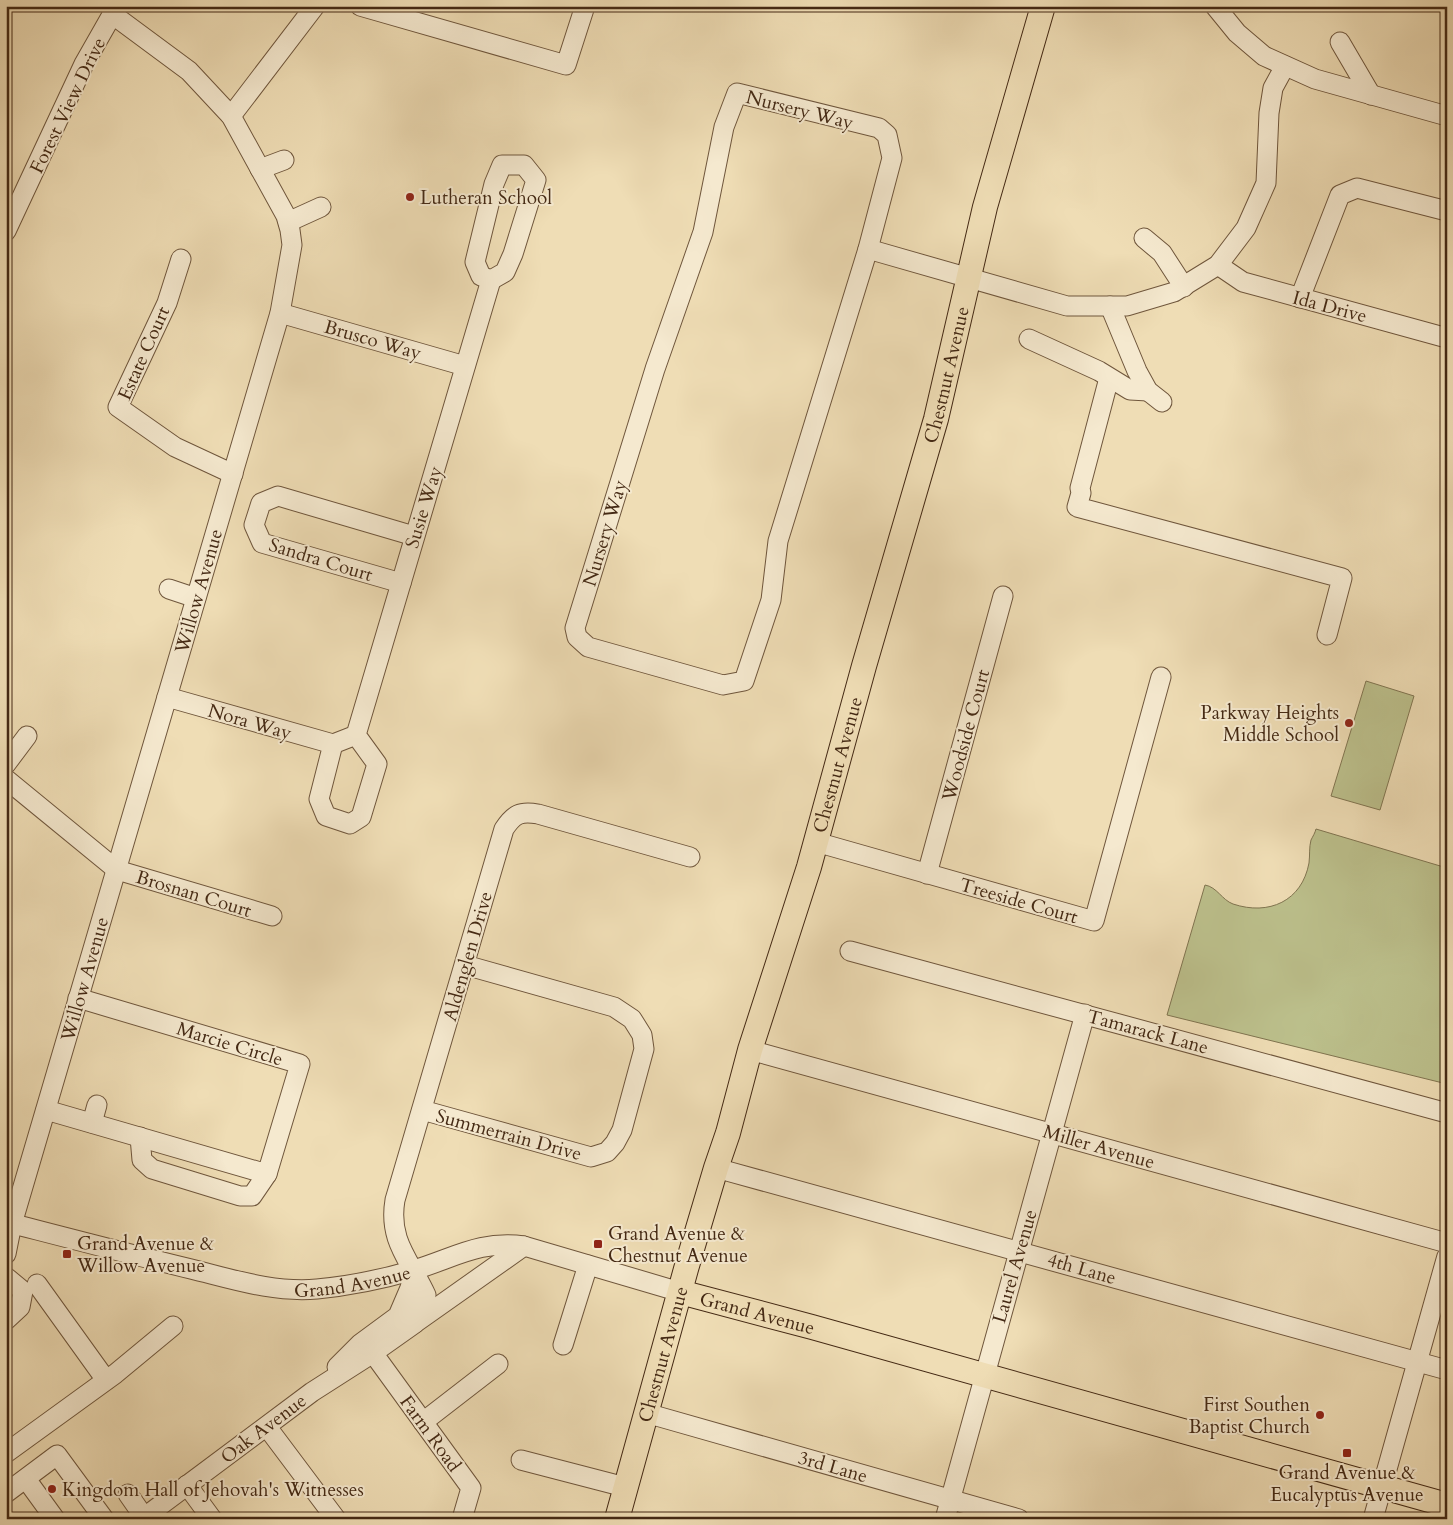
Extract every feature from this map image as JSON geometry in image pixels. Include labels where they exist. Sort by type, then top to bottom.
[{"type":"main road","name":"Chestnut Avenue","points":[[617,1519],[680,1292],[716,1168],[728,1134],[750,1050],[816,842],[864,666],[936,419],[970,279],[985,207],[1043,6]]},
{"type":"main road","name":"Grand Avenue","points":[[680,1292],[1447,1505]]},
{"type":"street","points":[[231,116],[315,6]]},
{"type":"street","points":[[360,6],[566,65],[585,6]]},
{"type":"street","points":[[1216,6],[1228,23],[1245,41],[1264,56],[1315,79],[1447,116]]},
{"type":"street","name":"Willow Avenue","points":[[6,1254],[9,1223],[46,1110],[280,312],[292,245],[286,216],[231,116],[189,71],[115,10]]},
{"type":"street","name":"Forest View Drive","points":[[6,231],[84,64],[115,10]]},
{"type":"street","points":[[1340,42],[1371,95]]},
{"type":"street","points":[[868,249],[1067,306],[1127,306],[1174,292],[1218,265],[1246,228],[1266,183],[1269,113],[1273,88],[1285,66]]},
{"type":"street","name":"Nursery Way","points":[[737,93],[880,128],[887,135],[892,158],[868,249],[778,541],[771,600],[744,681],[723,685],[588,647],[582,643],[577,637],[575,628],[655,369],[703,232],[724,127],[737,93]]},
{"type":"street","points":[[260,169],[284,160]]},
{"type":"street","points":[[502,165],[524,165],[536,180],[513,254],[505,272],[491,280],[481,276],[475,262],[494,184],[502,165]]},
{"type":"street","points":[[1300,298],[1340,195],[1357,188],[1447,211]]},
{"type":"street","points":[[288,222],[321,207]]},
{"type":"street","points":[[1144,238],[1162,253],[1184,286]]},
{"type":"street","name":"Estate Court","points":[[181,259],[166,303],[118,407],[175,446],[233,474]]},
{"type":"street","name":"Ida Drive","points":[[1218,265],[1243,282],[1447,338]]},
{"type":"street","name":"Susie Way","points":[[356,735],[491,280]]},
{"type":"street","points":[[1029,339],[1110,378],[1130,390],[1155,396],[1137,371],[1110,306]]},
{"type":"street","name":"Brusco Way","points":[[280,312],[465,366]]},
{"type":"street","points":[[1110,378],[1080,488],[1081,493],[1077,507],[1342,578],[1327,635]]},
{"type":"street","name":"Sandra Court","points":[[400,582],[262,543],[254,525],[261,503],[278,496],[414,536]]},
{"type":"street","points":[[169,589],[196,598]]},
{"type":"street","name":"Woodside Court","points":[[926,874],[1002,596]]},
{"type":"street","name":"Treeside Court","points":[[816,842],[1094,921],[1162,677]]},
{"type":"street","name":"Nora Way","points":[[167,697],[333,744]]},
{"type":"street","points":[[356,735],[377,764],[361,817],[350,824],[326,816],[319,799],[333,744],[356,735]]},
{"type":"street","points":[[6,764],[27,736]]},
{"type":"street","points":[[6,779],[116,870]]},
{"type":"street","name":"Aldenglen Drive","points":[[414,1270],[398,1244],[393,1214],[395,1200],[504,829],[511,819],[519,814],[538,814],[690,856]]},
{"type":"street","name":"Brosnan Court","points":[[116,870],[272,916]]},
{"type":"street","name":"Tamarack Lane","points":[[850,951],[1447,1113]]},
{"type":"street","name":"Summerrain Drive","points":[[422,1110],[590,1156],[607,1152],[615,1143],[622,1130],[644,1049],[642,1035],[632,1019],[614,1007],[465,965]]},
{"type":"street","name":"Marcie Circle","points":[[78,998],[300,1064],[267,1174],[252,1196],[240,1196],[152,1169],[142,1160],[140,1137]]},
{"type":"street","name":"Laurel Avenue","points":[[945,1519],[983,1376],[1085,1014]]},
{"type":"street","name":"Miller Avenue","points":[[750,1050],[1447,1243]]},
{"type":"street","points":[[92,1123],[97,1105]]},
{"type":"street","points":[[46,1110],[267,1174]]},
{"type":"street","name":"4th Lane","points":[[716,1168],[1447,1370]]},
{"type":"street","name":"Grand Avenue","points":[[9,1223],[268,1288],[316,1289],[359,1283],[414,1270],[492,1244],[509,1244],[524,1246],[680,1292]]},
{"type":"street","name":"Oak Avenue","points":[[143,1518],[312,1392],[373,1353],[524,1246]]},
{"type":"street","points":[[1373,1519],[1447,1256]]},
{"type":"street","points":[[563,1344],[588,1265]]},
{"type":"street","points":[[414,1270],[426,1296],[414,1324]]},
{"type":"street","name":"Oak Avenue","points":[[312,1392],[360,1344],[398,1316],[410,1288],[414,1270]]},
{"type":"street","points":[[6,1277],[23,1291],[20,1307],[6,1320]]},
{"type":"street","points":[[37,1284],[106,1380]]},
{"type":"street","points":[[6,1453],[106,1380],[173,1326]]},
{"type":"street","name":"Farm Road","points":[[373,1353],[471,1488],[462,1519]]},
{"type":"street","points":[[423,1422],[498,1364]]},
{"type":"street","name":"3rd Lane","points":[[646,1413],[1019,1519]]},
{"type":"street","points":[[267,1426],[336,1519]]},
{"type":"street","points":[[6,1493],[57,1455],[104,1519]]},
{"type":"street","points":[[521,1460],[625,1487]]},
{"type":"street","points":[[26,1479],[55,1519]]},
{"type":"street","points":[[187,1485],[212,1519]]},
{"type":"street","points":[[128,1494],[143,1518]]},
{"type":"green space","points":[[1366,681],[1414,696],[1380,810],[1331,796]]},
{"type":"green space","points":[[1316,829],[1447,868],[1447,1084],[1167,1015],[1205,885],[1213,888],[1229,902],[1246,907],[1259,908],[1282,902],[1299,887],[1305,876],[1309,863],[1310,843]]},
{"type":"place","name":"Lutheran School","points":[[410,197]]},
{"type":"place","name":"Parkway Heights Middle School","points":[[1349,723]]},
{"type":"place","name":"Grand Avenue & Chestnut Avenue","points":[[598,1244]]},
{"type":"place","name":"Grand Avenue & Willow Avenue","points":[[67,1254]]},
{"type":"place","name":"First Southen Baptist Church","points":[[1320,1415]]},
{"type":"place","name":"Grand Avenue & Eucalyptus Avenue","points":[[1347,1453]]},
{"type":"place","name":"Kingdom Hall of Jehovah's Witnesses","points":[[52,1489]]}]
